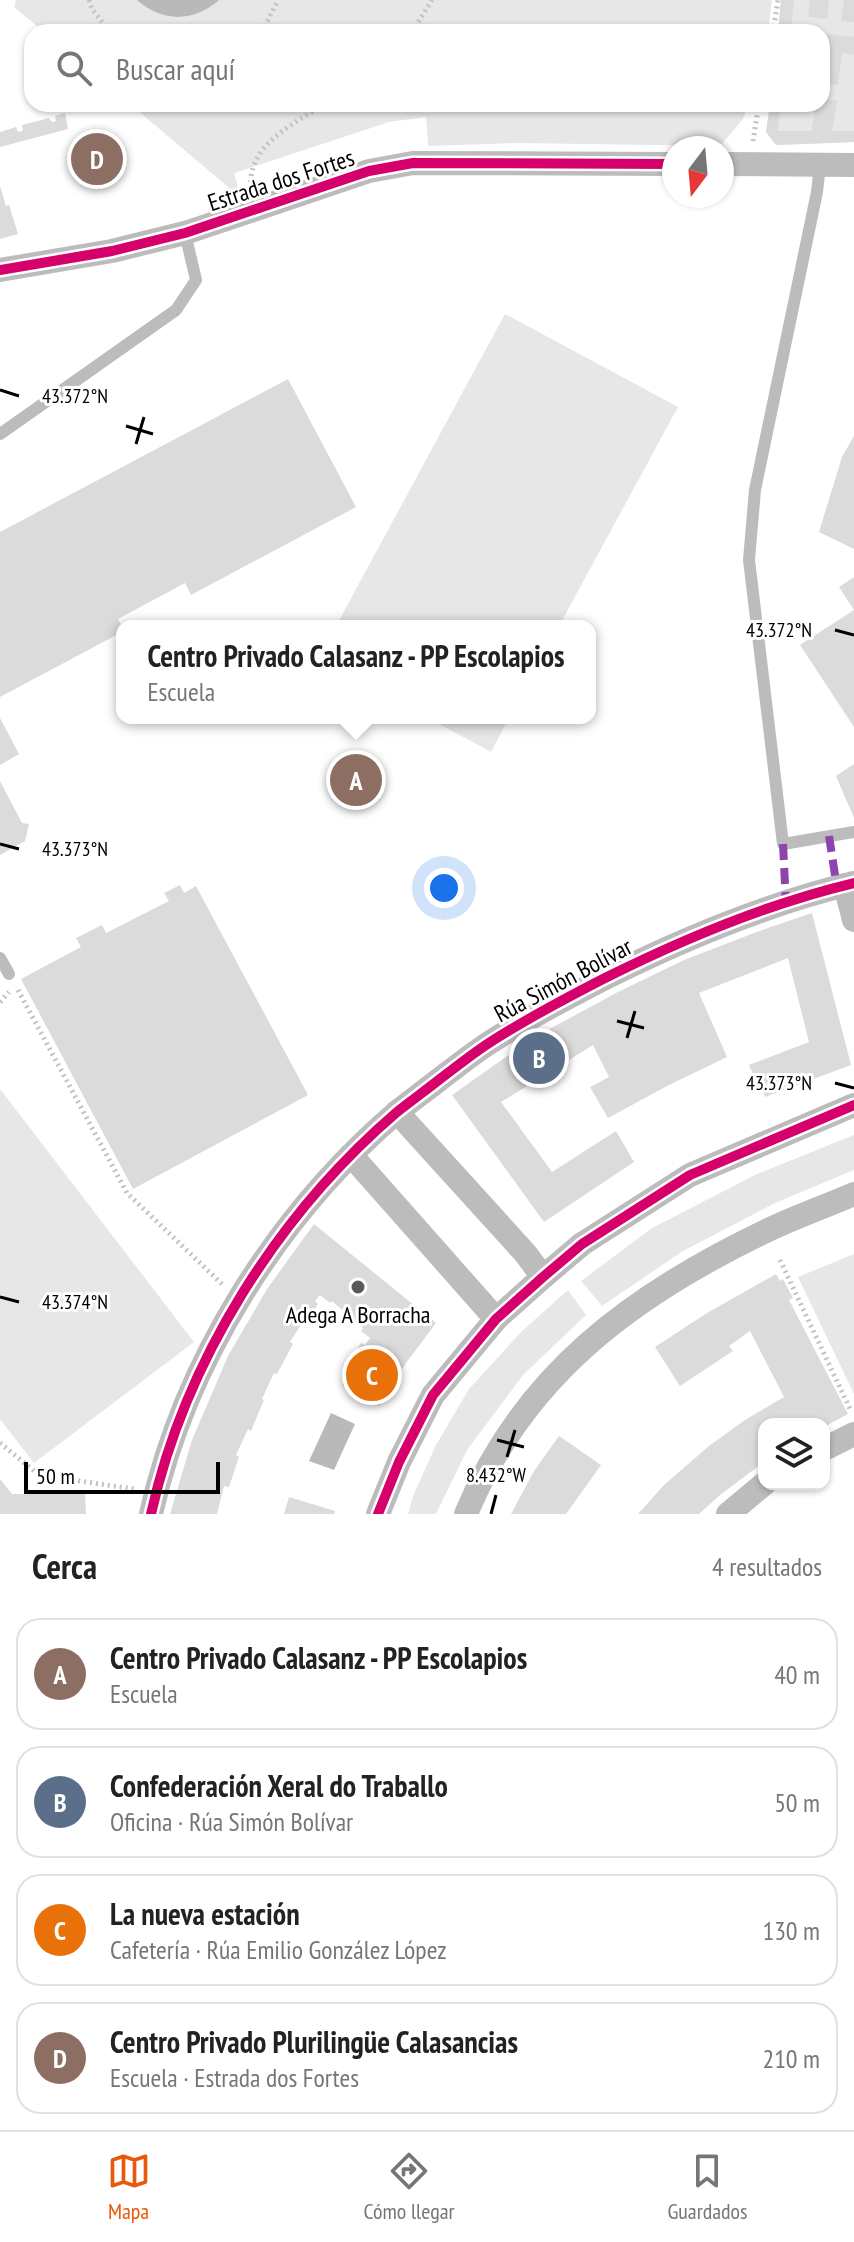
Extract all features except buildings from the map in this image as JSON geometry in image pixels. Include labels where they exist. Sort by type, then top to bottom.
[{"type":"street","name":"Estrada dos Fortes","points":[[0,270],[112,251],[185,233],[369,171],[413,163],[662,164]]},
{"type":"street","points":[[734,164],[854,165]]},
{"type":"street","points":[[850,884],[854,920]]},
{"type":"street","name":"Rúa Simón Bolívar","points":[[154,1503],[186,1400],[209,1349],[239,1298],[295,1217],[351,1155],[397,1112],[488,1043],[578,992],[666,948],[756,914],[850,884]]},
{"type":"street","points":[[378,1514],[399,1462],[433,1395],[496,1319],[543,1277],[582,1244],[690,1175],[854,1105]]},
{"type":"street","points":[[397,1112],[525,1253],[543,1277]]},
{"type":"street","points":[[351,1155],[496,1319]]},
{"type":"street","points":[[466,1514],[490,1464],[516,1422],[574,1355],[604,1329],[718,1256],[765,1231],[854,1194]]},
{"type":"street","points":[[830,1446],[854,1434]]},
{"type":"street","points":[[728,1514],[758,1489]]},
{"type":"lane","points":[[820,165],[755,490],[749,560],[783,844],[854,832]]},
{"type":"lane","points":[[0,434],[176,310],[196,280],[185,233]]},
{"type":"lane","points":[[0,958],[9,974]]},
{"type":"path","points":[[89,0],[104,24]]},
{"type":"path","points":[[266,24],[278,0]]},
{"type":"path","points":[[417,24],[432,0]]},
{"type":"path","points":[[774,24],[778,0]]},
{"type":"path","points":[[257,210],[250,175],[255,158],[277,135],[312,112]]},
{"type":"path","points":[[9,974],[127,1193],[231,1293]]},
{"type":"path","points":[[780,1260],[854,1416]]},
{"type":"path","points":[[0,1443],[39,1475],[154,1503]]},
{"type":"shaded area","points":[[16,0],[772,0],[769,24],[34,24],[14,7]]},
{"type":"shaded area","points":[[137,0],[219,0],[199,13],[178,17],[157,13]]},
{"type":"shaded area","points":[[781,0],[854,0],[854,142],[776,145],[766,132],[769,112],[830,112],[830,24],[779,24]]},
{"type":"shaded area","points":[[139,112],[745,112],[729,136],[662,136],[662,145],[517,143],[428,146],[426,117],[389,122],[234,173],[241,198]]},
{"type":"shaded area","points":[[505,314],[678,407],[562,620],[339,620]]},
{"type":"shaded area","points":[[439,724],[506,724],[491,752]]},
{"type":"shaded area","points":[[0,1089],[194,1342],[34,1463],[0,1419]]},
{"type":"shaded area","points":[[854,1135],[854,1170],[775,1203],[683,1251],[602,1306],[581,1281],[652,1228],[757,1174]]},
{"type":"shaded area","points":[[854,1254],[854,1394],[798,1277]]},
{"type":"shaded area","points":[[568,1290],[586,1315],[523,1375],[467,1450],[436,1514],[408,1514],[436,1445],[469,1389],[522,1331]]},
{"type":"shaded area","points":[[331,1413],[355,1424],[334,1470],[309,1461]]},
{"type":"marked path","points":[[829,836],[837,888]]},
{"type":"marked path","points":[[783,844],[786,904]]},
{"type":"cycle path","points":[[0,270],[112,251],[185,233],[369,171],[413,163],[662,164]]},
{"type":"cycle path","points":[[151,1514],[166,1457],[187,1401],[212,1346],[242,1294],[313,1196],[397,1112],[489,1043],[605,978],[727,923],[854,883]]},
{"type":"cycle path","points":[[378,1514],[399,1462],[433,1395],[496,1319],[543,1277],[582,1244],[690,1175],[854,1105]]},
{"type":"place","name":"Centro Privado Plurilingüe Calasancias","points":[[97,159]]},
{"type":"place","name":"Centro Privado Calasanz - PP Escolapios","points":[[356,780]]},
{"type":"place","name":"Confederación Xeral do Traballo","points":[[539,1058]]},
{"type":"place","name":"Adega A Borracha","points":[[358,1287]]},
{"type":"place","name":"La nueva estación","points":[[372,1375]]}]
